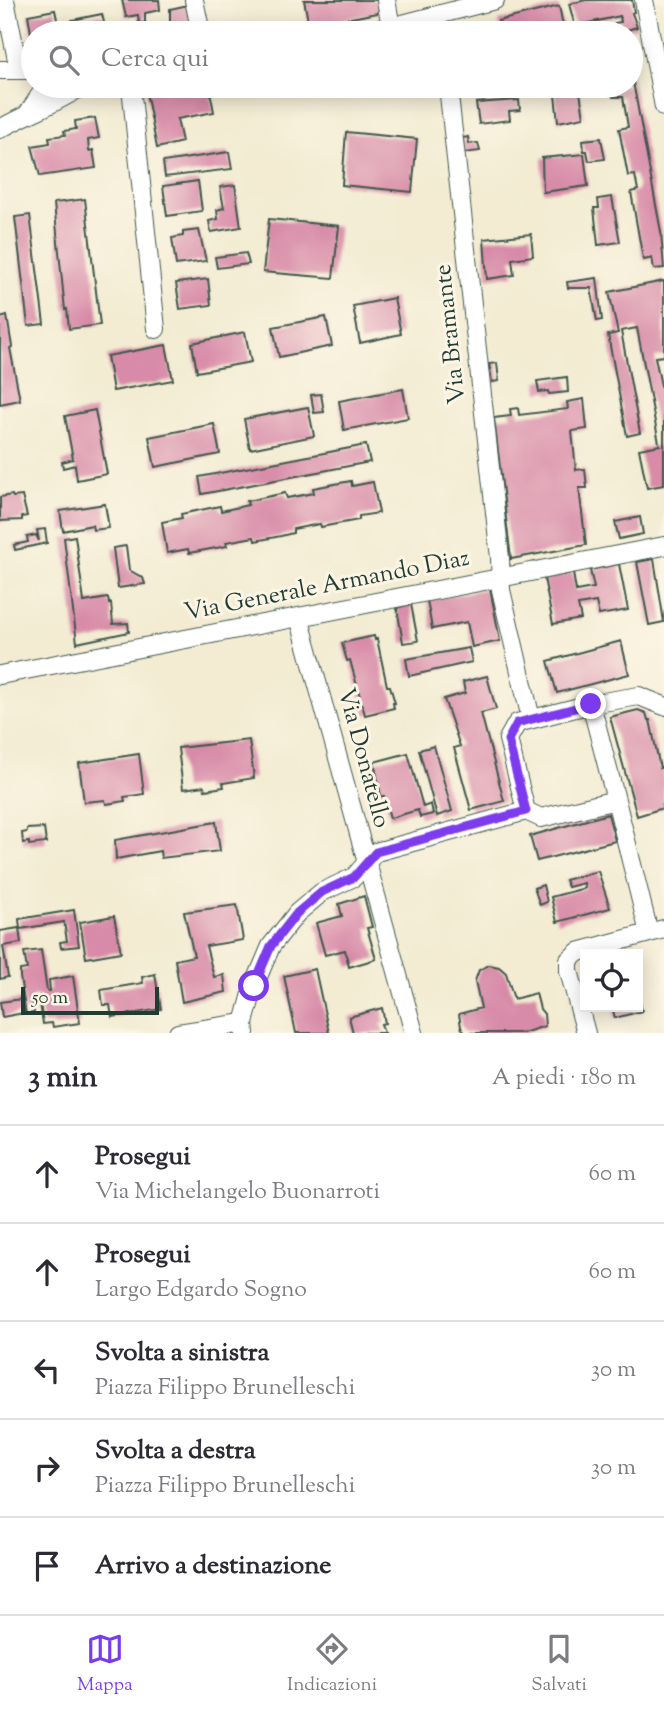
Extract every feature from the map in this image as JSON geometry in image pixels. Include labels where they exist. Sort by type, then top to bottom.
[{"type":"street","points":[[5,0],[21,53]]},
{"type":"street","points":[[194,0],[198,21]]},
{"type":"street","points":[[386,0],[390,21]]},
{"type":"street","points":[[414,21],[495,0]]},
{"type":"street","points":[[644,0],[664,107]]},
{"type":"street","points":[[440,14],[441,21]]},
{"type":"street","points":[[0,70],[21,70]]},
{"type":"street","points":[[29,112],[38,98]]},
{"type":"street","points":[[0,129],[29,112],[49,106],[62,98]]},
{"type":"street","points":[[132,98],[156,329]]},
{"type":"street","name":"Via Bramante","points":[[449,98],[501,590],[531,719]]},
{"type":"street","name":"Via Generale Armando Diaz","points":[[0,675],[664,546]]},
{"type":"street","name":"Via Donatello","points":[[299,617],[414,1033]]},
{"type":"street","points":[[526,811],[508,740],[517,723],[591,704],[639,696],[664,706]]},
{"type":"street","points":[[586,1033],[569,971],[569,960],[578,952],[657,931],[616,800],[591,704]]},
{"type":"street","points":[[178,1033],[244,1028],[254,986],[271,946],[297,913],[322,892],[354,877],[376,852],[526,811],[541,818],[616,800]]},
{"type":"building","points":[[122,0],[159,0],[160,10],[145,13],[145,21],[139,21],[138,15],[126,17]]},
{"type":"building","points":[[304,0],[378,0],[380,8],[377,13],[335,21],[308,21]]},
{"type":"building","points":[[586,0],[632,0],[635,21],[621,21],[620,16],[598,21],[574,21],[569,4]]},
{"type":"building","points":[[188,5],[191,21],[170,21],[170,9]]},
{"type":"building","points":[[559,6],[562,21],[498,21]]},
{"type":"building","points":[[55,10],[57,21],[29,21],[28,15]]},
{"type":"building","points":[[102,14],[104,21],[72,21]]},
{"type":"building","points":[[147,98],[211,98],[214,112],[177,119],[182,142],[157,148]]},
{"type":"building","points":[[555,98],[581,98],[584,117],[558,122]]},
{"type":"building","points":[[623,98],[636,98],[661,232],[664,268],[654,269],[652,258],[644,260],[642,254],[631,192],[638,190],[635,175],[628,176],[619,129],[628,127]]},
{"type":"building","points":[[519,100],[520,110],[509,111],[510,120],[479,124],[476,103]]},
{"type":"building","points":[[95,118],[99,138],[88,140],[96,168],[40,176],[32,146],[50,143],[49,137],[65,135],[64,131],[76,129],[75,121]]},
{"type":"building","points":[[346,132],[417,139],[412,192],[342,185]]},
{"type":"building","points":[[468,137],[469,144],[478,143],[480,151],[464,153],[463,138]]},
{"type":"building","points":[[601,138],[605,159],[589,161],[583,140]]},
{"type":"building","points":[[229,152],[232,169],[165,177],[163,162]]},
{"type":"building","points":[[584,154],[588,186],[543,192],[542,158]]},
{"type":"building","points":[[198,181],[202,211],[167,216],[163,186]]},
{"type":"building","points":[[235,185],[241,227],[211,232],[209,221],[218,219],[217,210],[224,208],[220,187]]},
{"type":"building","points":[[612,197],[620,242],[598,245],[594,208],[599,208],[598,199]]},
{"type":"building","points":[[85,199],[100,325],[69,329],[54,203]]},
{"type":"building","points":[[30,215],[44,324],[28,326],[15,217]]},
{"type":"building","points":[[269,219],[339,226],[333,278],[263,272]]},
{"type":"building","points":[[199,230],[206,261],[176,265],[172,238],[183,236],[183,232]]},
{"type":"building","points":[[531,234],[533,256],[512,259],[514,275],[487,279],[484,239]]},
{"type":"building","points":[[246,253],[249,264],[217,268],[215,257]]},
{"type":"building","points":[[597,278],[602,320],[597,321],[591,288],[568,288],[567,282]]},
{"type":"building","points":[[208,279],[211,305],[180,309],[176,283]]},
{"type":"building","points":[[664,281],[664,356],[655,357],[664,400],[664,485],[647,488],[639,449],[660,445],[637,328],[621,331],[640,433],[627,436],[608,335],[618,333],[609,292]]},
{"type":"building","points":[[394,298],[401,334],[360,343],[353,306]]},
{"type":"building","points":[[7,316],[20,400],[0,404],[0,318]]},
{"type":"building","points":[[326,317],[332,346],[279,357],[273,327]]},
{"type":"building","points":[[245,332],[251,362],[197,372],[192,343]]},
{"type":"building","points":[[166,345],[173,380],[113,391],[107,356]]},
{"type":"building","points":[[497,363],[499,381],[492,382],[489,364]]},
{"type":"building","points":[[567,377],[568,392],[539,392],[537,381]]},
{"type":"building","points":[[403,389],[408,418],[344,430],[339,401]]},
{"type":"building","points":[[321,394],[324,412],[314,413],[311,395]]},
{"type":"building","points":[[584,399],[587,429],[572,431],[576,470],[585,469],[587,488],[579,488],[586,545],[511,559],[494,418],[511,416],[510,409],[518,408],[519,415],[568,409],[567,402]]},
{"type":"building","points":[[308,407],[314,436],[250,449],[244,419]]},
{"type":"building","points":[[95,410],[107,474],[77,480],[75,465],[63,468],[62,462],[73,459],[65,416]]},
{"type":"building","points":[[214,424],[220,454],[155,467],[149,437]]},
{"type":"building","points":[[366,445],[370,462],[202,494],[199,477]]},
{"type":"building","points":[[351,481],[352,486],[373,482],[379,513],[359,516],[359,520],[293,529],[293,533],[255,541],[254,537],[226,542],[227,546],[189,553],[188,549],[167,553],[162,522],[182,518],[181,514],[220,506],[221,511],[248,505],[247,501],[285,493],[287,498],[314,493],[313,488]]},
{"type":"building","points":[[22,496],[27,516],[22,517],[22,520],[0,521],[0,497]]},
{"type":"building","points":[[105,504],[109,528],[93,530],[92,525],[63,531],[60,511]]},
{"type":"building","points":[[640,517],[643,534],[619,539],[615,522]]},
{"type":"building","points":[[45,529],[47,543],[15,550],[14,545],[28,542],[27,537],[36,535],[39,541],[37,530]]},
{"type":"building","points":[[75,536],[84,602],[108,598],[113,624],[128,623],[129,632],[77,643],[64,538]]},
{"type":"building","points":[[126,546],[129,570],[143,578],[145,584],[118,588],[113,548]]},
{"type":"building","points":[[654,559],[664,622],[649,625],[637,562]]},
{"type":"building","points":[[619,564],[628,610],[599,615],[596,602],[578,605],[581,619],[553,624],[544,578],[573,573],[576,591],[594,588],[590,570]]},
{"type":"building","points":[[490,588],[500,641],[472,647],[467,622],[432,629],[427,600]]},
{"type":"building","points":[[411,604],[418,641],[403,643],[397,608]]},
{"type":"building","points":[[374,636],[375,640],[377,639],[387,686],[390,686],[395,703],[394,708],[365,715],[350,660],[347,661],[342,643]]},
{"type":"building","points":[[621,641],[629,674],[557,693],[548,661]]},
{"type":"building","points":[[469,648],[472,662],[409,676],[406,659]]},
{"type":"building","points":[[487,676],[496,709],[481,713],[504,801],[471,810],[454,748],[460,746],[444,699],[465,693],[463,682]]},
{"type":"building","points":[[638,710],[646,713],[650,720],[660,768],[662,767],[664,773],[664,805],[663,808],[637,816],[610,717]]},
{"type":"building","points":[[249,740],[254,778],[223,783],[224,787],[205,790],[204,786],[183,789],[178,748]]},
{"type":"building","points":[[434,746],[452,811],[437,816],[419,750]]},
{"type":"building","points":[[408,753],[423,807],[431,804],[433,814],[420,817],[418,810],[390,818],[384,796],[381,796],[374,762]]},
{"type":"building","points":[[139,754],[144,794],[124,797],[125,801],[106,804],[105,800],[84,802],[79,763]]},
{"type":"building","points":[[608,814],[615,841],[537,861],[530,836]]},
{"type":"building","points":[[216,822],[220,851],[161,858],[160,851],[116,859],[115,840]]},
{"type":"building","points":[[44,828],[46,843],[23,843],[22,833],[27,832],[27,829]]},
{"type":"building","points":[[598,871],[610,908],[557,922],[551,897],[585,888],[584,883],[568,887],[565,880]]},
{"type":"building","points":[[543,885],[547,902],[540,905],[534,888]]},
{"type":"building","points":[[364,896],[372,927],[367,928],[376,959],[349,967],[345,950],[325,955],[316,923],[342,916],[339,904]]},
{"type":"building","points":[[237,905],[243,940],[206,946],[214,977],[224,975],[226,992],[182,1002],[175,960],[194,956],[184,912]]},
{"type":"building","points":[[74,910],[79,946],[61,948],[60,942],[67,941],[64,922],[20,929],[19,919]]},
{"type":"building","points":[[114,916],[121,952],[86,958],[80,922]]},
{"type":"building","points":[[19,928],[21,943],[3,946],[8,977],[0,979],[0,931]]},
{"type":"building","points":[[41,950],[47,991],[50,991],[49,980],[73,976],[80,1023],[53,1027],[52,1023],[43,1024],[39,996],[32,997],[34,1013],[26,1014],[20,977],[20,970],[27,969],[24,952]]},
{"type":"building","points":[[489,965],[499,967],[506,973],[514,999],[536,993],[544,1014],[545,1026],[523,1033],[465,1033],[459,1014],[481,1008],[475,981],[479,970]]},
{"type":"building","points":[[315,969],[329,1033],[296,1033],[284,976]]},
{"type":"building","points":[[155,974],[161,1009],[112,1017],[110,1005],[103,1005],[101,990],[143,983],[142,977]]},
{"type":"building","points":[[22,999],[24,1013],[2,1017],[0,1002]]},
{"type":"building","points":[[382,1008],[385,1023],[381,1024],[384,1033],[353,1033],[349,1017]]},
{"type":"building","points":[[613,1012],[638,1012],[615,1018]]},
{"type":"route","points":[[254,986],[271,946],[297,913],[322,892],[354,877],[376,852],[526,811],[508,740],[517,723],[591,704]]}]
